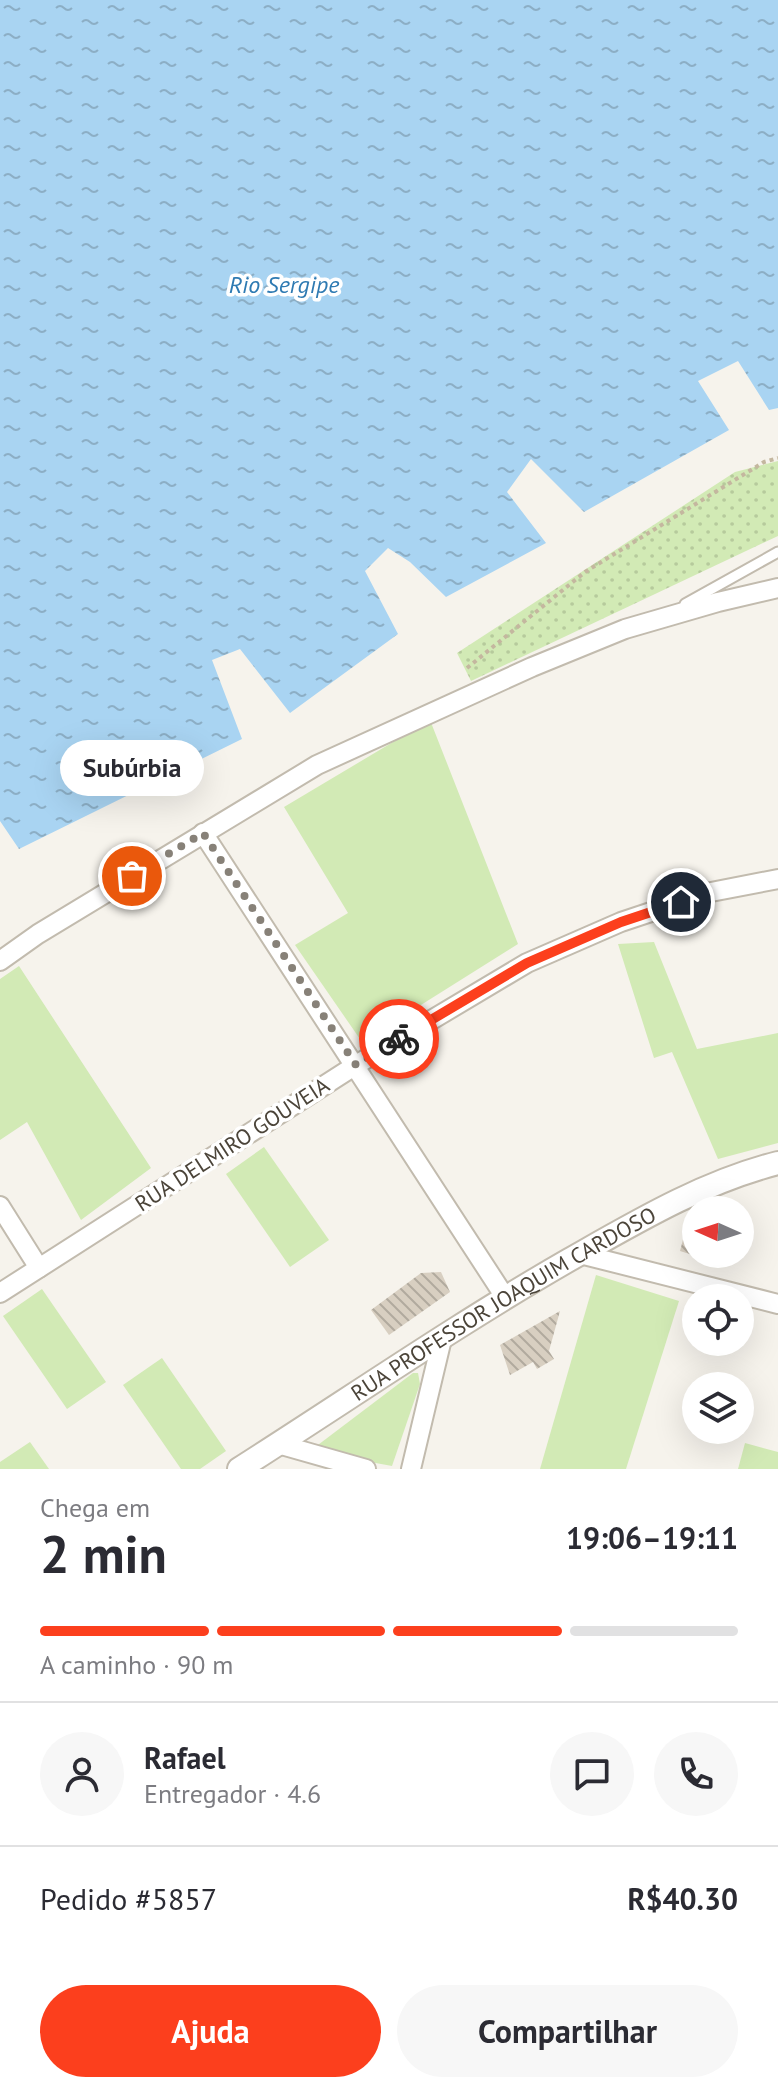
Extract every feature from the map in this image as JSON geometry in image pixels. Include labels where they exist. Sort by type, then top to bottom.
[{"type":"street","points":[[0,961],[38,934],[317,765],[532,667],[625,629],[778,588]]},
{"type":"street","points":[[203,833],[505,1297]]},
{"type":"street","name":"RUA DELMIRO GOUVEIA","points":[[0,1293],[356,1065],[527,963],[608,927],[711,892],[778,879]]},
{"type":"street","name":"RUA PROFESSOR JOAQUIM CARDOSO","points":[[239,1469],[505,1297],[580,1254],[683,1197],[754,1169],[778,1163]]},
{"type":"street","points":[[0,1206],[39,1268]]},
{"type":"street","points":[[580,1254],[778,1304]]},
{"type":"street","points":[[411,1469],[442,1339]]},
{"type":"street","points":[[278,1444],[366,1469]]},
{"type":"lane","points":[[657,620],[778,552]]},
{"type":"path","points":[[467,668],[585,572],[764,462],[778,458]]},
{"type":"green space","points":[[778,461],[778,536],[471,681],[457,653],[735,472]]},
{"type":"green space","points":[[430,720],[518,944],[362,1042],[295,945],[348,913],[284,807]]},
{"type":"green space","points":[[654,942],[697,1049],[778,1033],[778,1143],[718,1159],[672,1052],[654,1058],[618,944]]},
{"type":"green space","points":[[19,966],[151,1168],[81,1220],[27,1122],[0,1140],[0,979]]},
{"type":"green space","points":[[264,1147],[329,1240],[290,1267],[226,1174]]},
{"type":"green space","points":[[596,1275],[679,1301],[626,1469],[540,1469]]},
{"type":"green space","points":[[42,1289],[106,1382],[67,1409],[3,1316]]},
{"type":"green space","points":[[162,1358],[226,1451],[200,1469],[181,1469],[123,1385]]},
{"type":"green space","points":[[413,1373],[418,1373],[420,1384],[392,1466],[310,1451]]},
{"type":"green space","points":[[30,1442],[49,1469],[0,1469],[0,1462]]},
{"type":"green space","points":[[745,1444],[778,1452],[778,1469],[738,1469]]},
{"type":"water","name":"Rio Sergipe","points":[[0,0],[778,0],[778,408],[769,410],[738,361],[698,381],[729,430],[584,512],[531,459],[507,492],[546,543],[446,597],[410,562],[388,548],[365,571],[398,634],[290,713],[240,649],[212,660],[242,739],[19,849],[0,821]]},
{"type":"building","points":[[441,1272],[450,1292],[389,1335],[371,1310],[421,1273]]},
{"type":"building","points":[[560,1311],[549,1351],[554,1359],[537,1369],[533,1362],[510,1375],[500,1345]]},
{"type":"way so far","points":[[132,876],[203,833],[356,1065],[399,1039]]},
{"type":"place","name":"Subúrbia","points":[[132,876]]},
{"type":"route","points":[[399,1039],[527,963],[621,922],[681,902]]}]
